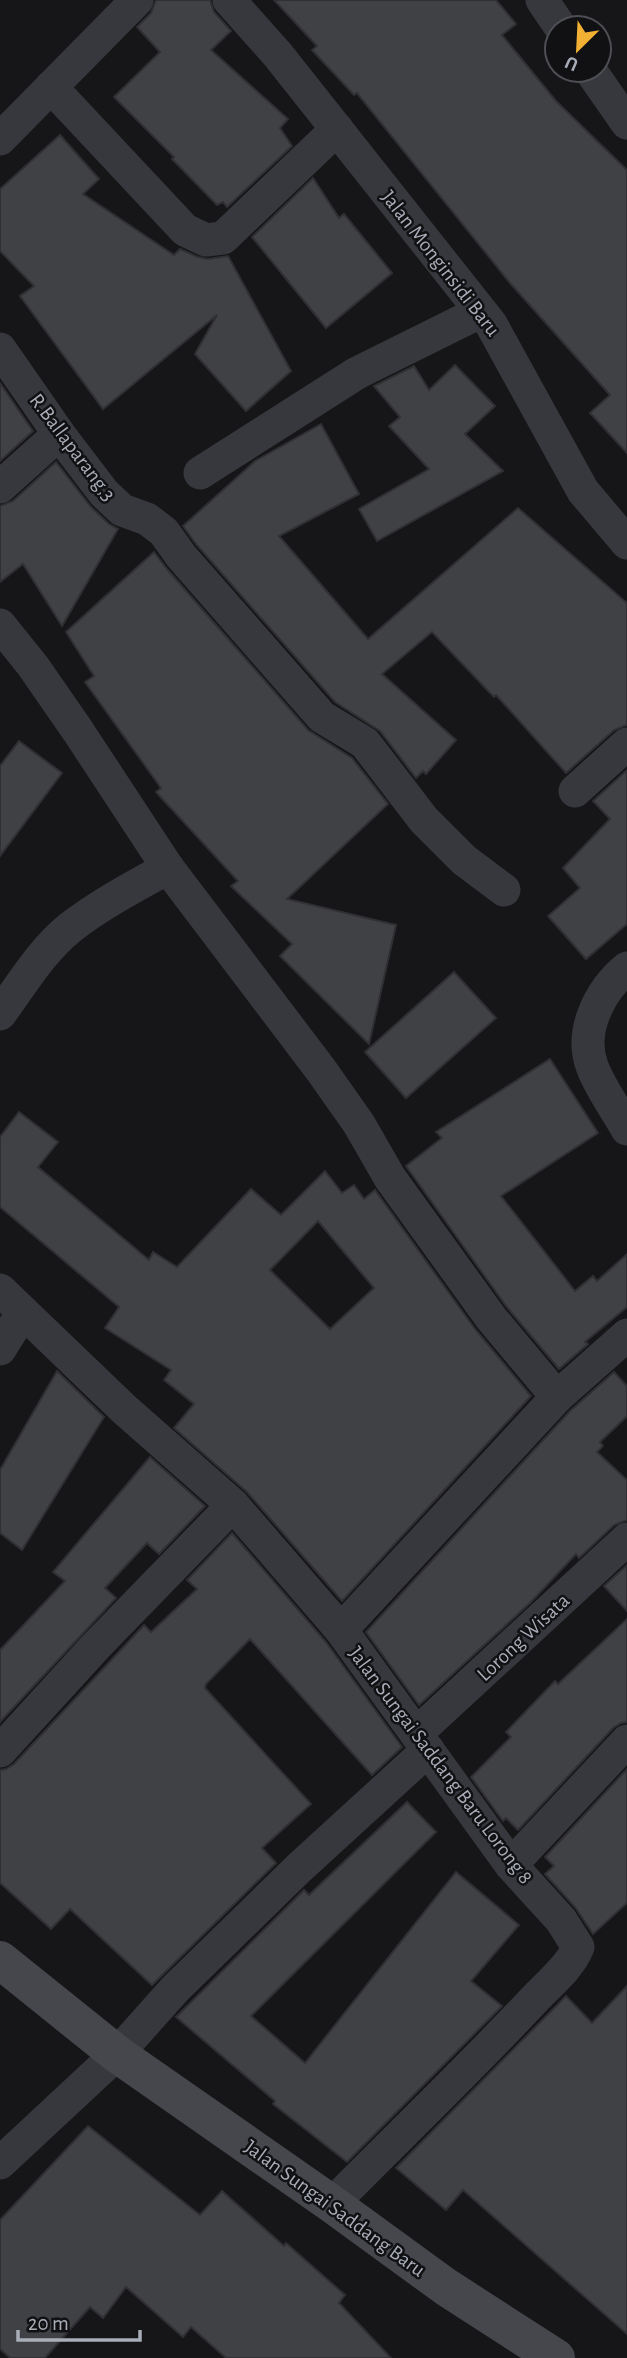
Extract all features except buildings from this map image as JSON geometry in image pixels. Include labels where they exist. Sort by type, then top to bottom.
[{"type":"main road","name":"Jalan Sungai Saddang Baru","points":[[0,1960],[117,2054],[446,2287],[556,2358]]},
{"type":"street","points":[[0,139],[137,0]]},
{"type":"street","name":"Jalan Monginsidi Baru","points":[[229,0],[278,55],[481,312],[500,338],[583,491],[627,543]]},
{"type":"street","points":[[600,84],[627,123]]},
{"type":"street","points":[[51,87],[185,230],[206,240],[223,238],[337,129]]},
{"type":"street","points":[[200,473],[357,373],[481,312]]},
{"type":"street","name":"R.Ballaparang,3","points":[[0,349],[104,493],[122,510],[147,519],[164,532],[181,556],[322,717],[365,743],[424,820],[464,860],[504,890]]},
{"type":"street","points":[[0,487],[59,434]]},
{"type":"street","points":[[0,625],[56,698],[168,868],[321,1070],[359,1124],[390,1178],[483,1307],[557,1397]]},
{"type":"street","points":[[575,791],[627,744]]},
{"type":"street","points":[[0,1014],[46,952],[71,927],[120,894],[168,868]]},
{"type":"street","points":[[627,968],[597,1004],[588,1049],[592,1067],[627,1129]]},
{"type":"street","points":[[0,1349],[11,1301]]},
{"type":"street","name":"Jalan Sungai Saddang Baru Lorong 8","points":[[11,1301],[124,1409],[233,1505],[341,1630],[511,1865],[562,1920],[578,1947],[575,1954],[495,2041],[332,2204]]},
{"type":"street","points":[[341,1630],[557,1397],[627,1335]]},
{"type":"street","points":[[0,1751],[96,1646],[233,1505]]},
{"type":"street","name":"Lorong Wisata","points":[[0,2163],[117,2054],[174,1989],[299,1868],[627,1539]]},
{"type":"street","points":[[511,1865],[627,1741]]}]
